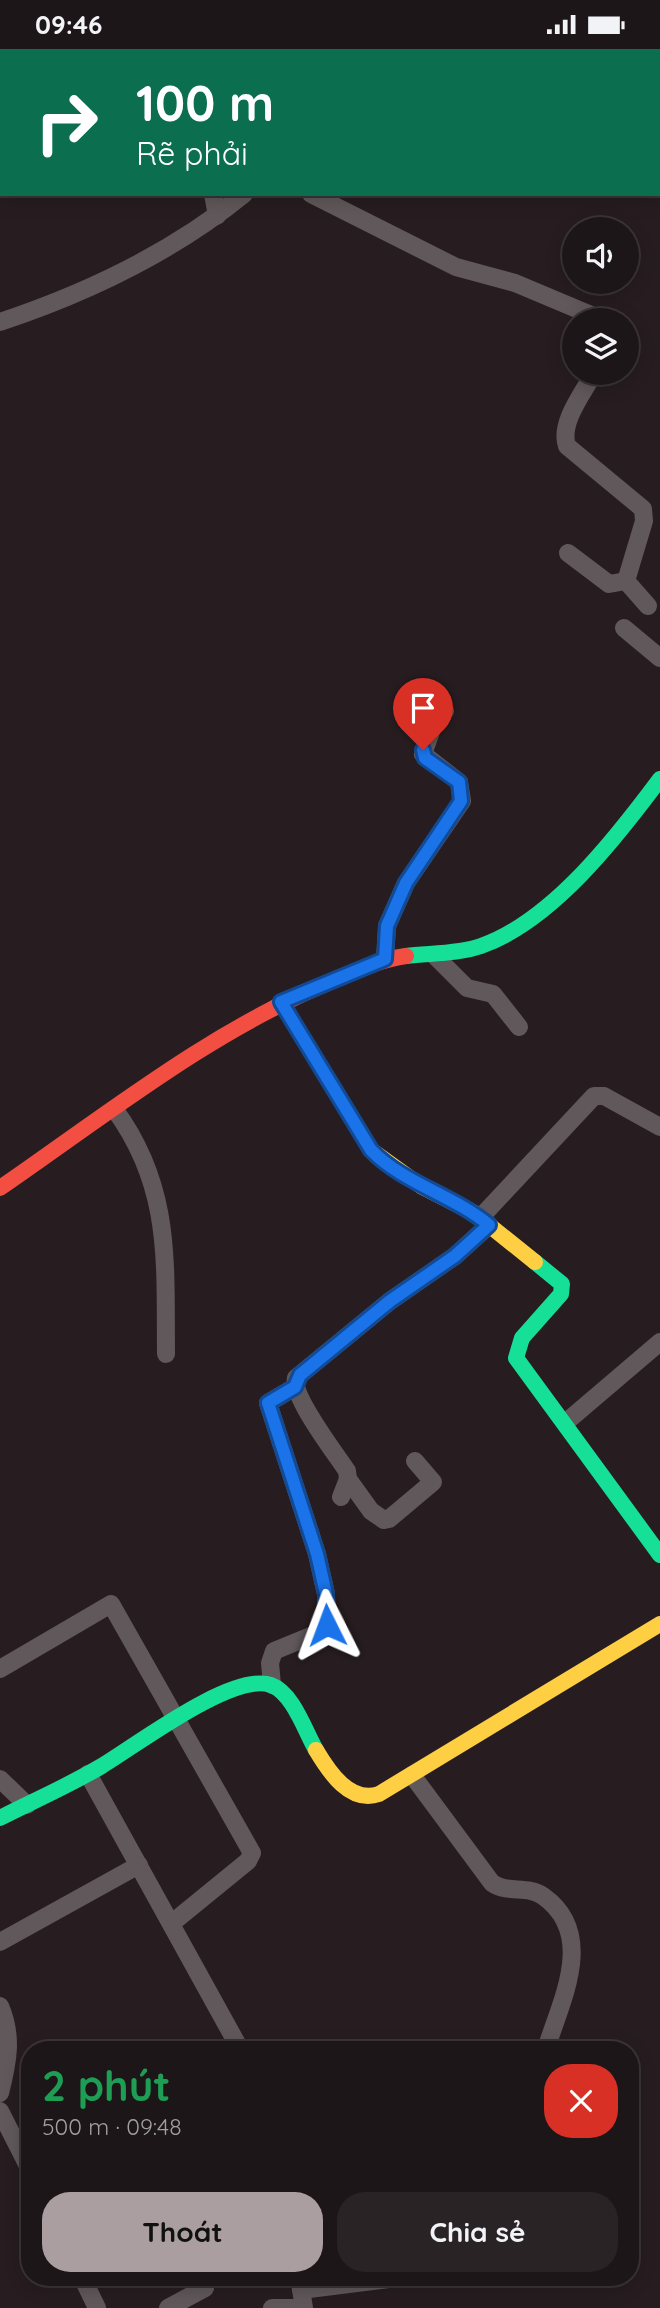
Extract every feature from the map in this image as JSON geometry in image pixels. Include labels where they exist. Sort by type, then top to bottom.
[{"type":"street","points":[[213,196],[217,216]]},
{"type":"street","points":[[0,323],[39,309],[164,250],[217,216],[242,196]]},
{"type":"street","points":[[315,196],[456,268],[515,283],[574,308]]},
{"type":"street","points":[[588,385],[565,429],[565,440],[568,446],[643,509],[644,521],[626,581]]},
{"type":"street","points":[[568,553],[609,584],[626,581]]},
{"type":"street","points":[[626,581],[648,606]]},
{"type":"street","points":[[624,628],[660,658]]},
{"type":"street","points":[[385,959],[387,926],[406,883],[461,801],[459,782],[423,754],[433,726],[445,711]]},
{"type":"street","points":[[0,1188],[223,1036],[281,1002],[385,959],[434,955],[479,947],[518,928],[551,902],[622,830],[660,779]]},
{"type":"street","points":[[434,955],[467,988],[493,994],[519,1027]]},
{"type":"street","points":[[281,1002],[371,1150],[381,1160],[421,1186],[485,1221],[562,1284],[560,1297],[518,1343],[515,1354],[522,1368],[660,1555]]},
{"type":"street","points":[[272,1685],[270,1663],[274,1651],[318,1633],[327,1625],[326,1594],[317,1554],[268,1403],[295,1387],[300,1375],[390,1301],[455,1256],[594,1096],[604,1096],[660,1127]]},
{"type":"street","points":[[116,1111],[145,1165],[164,1229],[166,1354]]},
{"type":"street","points":[[565,1423],[660,1342]]},
{"type":"street","points":[[295,1387],[347,1471],[348,1479],[341,1497]]},
{"type":"street","points":[[348,1479],[371,1511],[384,1520],[389,1519],[433,1482],[415,1461]]},
{"type":"street","points":[[0,1668],[111,1604],[252,1853],[248,1861],[172,1923]]},
{"type":"street","points":[[0,1818],[88,1774],[176,1717],[221,1694],[260,1683],[272,1685],[285,1695],[339,1785],[354,1795],[369,1797],[412,1776],[660,1624]]},
{"type":"street","points":[[88,1774],[236,2041]]},
{"type":"street","points":[[412,1776],[492,1882],[501,1889],[528,1890],[542,1896],[560,1914],[574,1951],[571,1973],[549,2041]]},
{"type":"street","points":[[0,1779],[27,1805]]},
{"type":"street","points":[[0,1943],[139,1865]]},
{"type":"street","points":[[0,2006],[7,2023],[9,2057],[0,2093]]},
{"type":"street","points":[[0,2111],[21,2152]]},
{"type":"street","points":[[86,2286],[97,2308]]},
{"type":"street","points":[[272,2308],[304,2308],[300,2286]]},
{"type":"street","points":[[169,2308],[205,2288]]},
{"type":"traffic: fast","points":[[406,956],[472,949],[507,934],[533,918],[557,898],[603,851],[660,779]]},
{"type":"traffic: fast","points":[[535,1262],[562,1284],[561,1294],[522,1338],[516,1358],[660,1555]]},
{"type":"traffic: fast","points":[[0,1818],[88,1774],[184,1713],[233,1689],[254,1684],[271,1685],[286,1696],[298,1713],[316,1750]]},
{"type":"traffic: slow","points":[[281,1002],[371,1150],[421,1186],[474,1213],[535,1262]]},
{"type":"traffic: slow","points":[[316,1750],[327,1768],[350,1790],[368,1796],[379,1794],[660,1624]]},
{"type":"traffic: jam","points":[[0,1188],[201,1049],[286,1002],[377,963],[406,956]]},
{"type":"route","points":[[327,1625],[326,1594],[317,1554],[268,1403],[270,1399],[295,1387],[296,1378],[390,1301],[455,1256],[489,1225],[474,1213],[421,1186],[381,1160],[371,1150],[281,1002],[385,959],[387,926],[394,908],[406,883],[457,812],[463,795],[454,776],[425,758],[423,750]]}]
